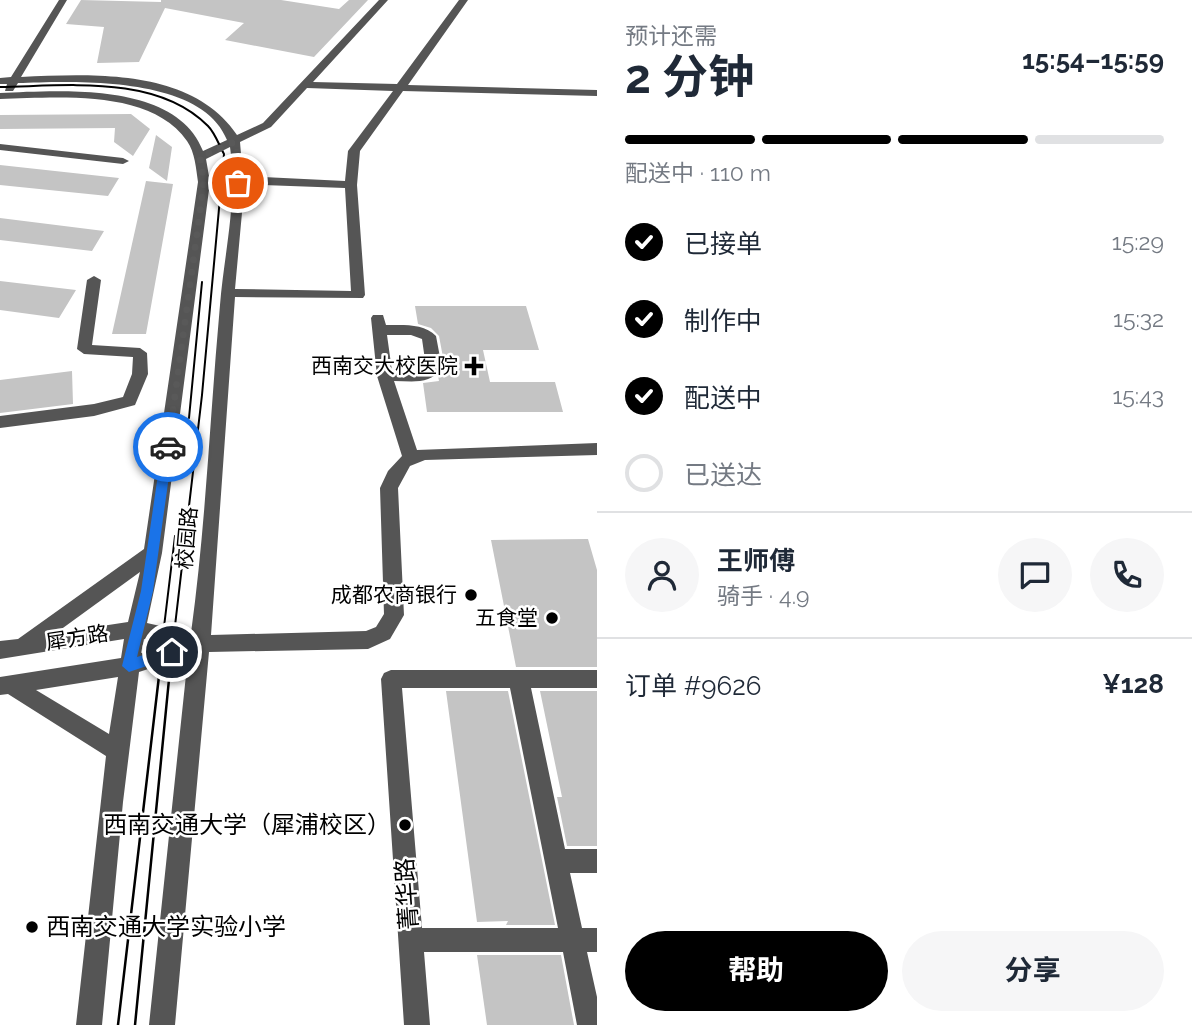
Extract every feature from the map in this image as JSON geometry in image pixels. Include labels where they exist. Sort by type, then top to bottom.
[{"type":"street","points":[[5,88],[63,0]]},
{"type":"street","points":[[200,157],[267,125],[384,0]]},
{"type":"street","points":[[228,293],[358,295],[351,185],[354,151],[464,0]]},
{"type":"street","points":[[5,88],[99,80],[161,88],[203,107],[219,119],[233,135],[234,142]]},
{"type":"street","points":[[305,85],[400,90],[597,93]]},
{"type":"street","name":"校园路","points":[[5,88],[124,99],[154,110],[179,125],[192,139],[200,157],[204,182],[153,553],[129,666],[116,750],[89,1025]]},
{"type":"street","name":"校园路","points":[[162,1025],[209,557],[238,183],[238,157],[234,142]]},
{"type":"street","points":[[0,147],[123,161]]},
{"type":"street","points":[[263,181],[351,185]]},
{"type":"street","points":[[0,422],[94,410],[128,401],[140,374],[140,353],[84,349],[93,280]]},
{"type":"street","points":[[385,376],[426,376],[434,368],[429,335],[379,324],[385,376],[411,457]]},
{"type":"street","points":[[200,644],[368,640],[383,633],[394,615],[388,488],[394,475],[411,457],[440,452],[596,451]]},
{"type":"street","points":[[20,647],[153,553]]},
{"type":"street","name":"犀方路","points":[[0,650],[137,629],[200,644]]},
{"type":"street","name":"犀方路","points":[[5,686],[129,666],[200,644]]},
{"type":"street","name":"菁华路","points":[[417,1025],[391,679],[519,680]]},
{"type":"street","points":[[591,1015],[585,940],[557,862],[519,680],[597,679]]},
{"type":"street","points":[[5,686],[116,750]]},
{"type":"street","points":[[557,862],[597,862]]},
{"type":"street","points":[[411,940],[585,940]]},
{"type":"building","points":[[81,0],[281,0],[339,9],[349,0],[368,0],[314,57],[225,40],[244,23],[165,8],[139,62],[97,63],[104,27],[66,24]]},
{"type":"building","points":[[131,114],[150,129],[133,156],[114,142],[115,128],[0,129],[0,115]]},
{"type":"building","points":[[156,135],[172,147],[167,181],[149,168]]},
{"type":"building","points":[[0,165],[119,178],[108,196],[0,185]]},
{"type":"building","points":[[146,181],[173,184],[146,334],[112,334]]},
{"type":"building","points":[[0,218],[104,231],[92,251],[0,240]]},
{"type":"building","points":[[0,281],[76,290],[59,318],[0,310]]},
{"type":"building","points":[[415,306],[526,306],[539,350],[483,350],[490,382],[555,382],[563,412],[427,412],[423,383],[439,381],[438,376],[445,368],[439,336],[431,328],[418,324]]},
{"type":"building","points":[[72,371],[73,404],[0,413],[0,380]]},
{"type":"building","name":"五食堂","points":[[588,539],[597,570],[597,667],[516,667],[491,540]]},
{"type":"building","points":[[446,691],[508,691],[555,925],[506,925],[508,921],[477,922]]},
{"type":"building","points":[[540,691],[597,691],[597,846],[567,846],[557,797],[562,797]]},
{"type":"building","points":[[477,955],[561,955],[574,1025],[487,1025]]},
{"type":"tram line","points":[[0,87],[81,85],[137,91],[163,98],[187,109],[208,126],[224,154],[202,395],[171,660]]},
{"type":"tram line","points":[[189,418],[202,282]]},
{"type":"tram line","points":[[160,660],[175,536]]},
{"type":"tram line","points":[[118,1025],[161,659]]},
{"type":"tram line","points":[[135,1025],[171,659]]},
{"type":"way so far","points":[[168,447],[204,182],[200,157],[234,142],[238,157],[238,183]]},
{"type":"place","name":"西南交大校医院","points":[[474,366]]},
{"type":"place","name":"成都农商银行","points":[[471,595]]},
{"type":"place","name":"五食堂","points":[[552,618]]},
{"type":"place","name":"西南交通大学（犀浦校区）","points":[[405,825]]},
{"type":"place","name":"西南交通大学实验小学","points":[[32,927]]},
{"type":"route","points":[[168,447],[147,591],[129,666],[172,652]]}]
